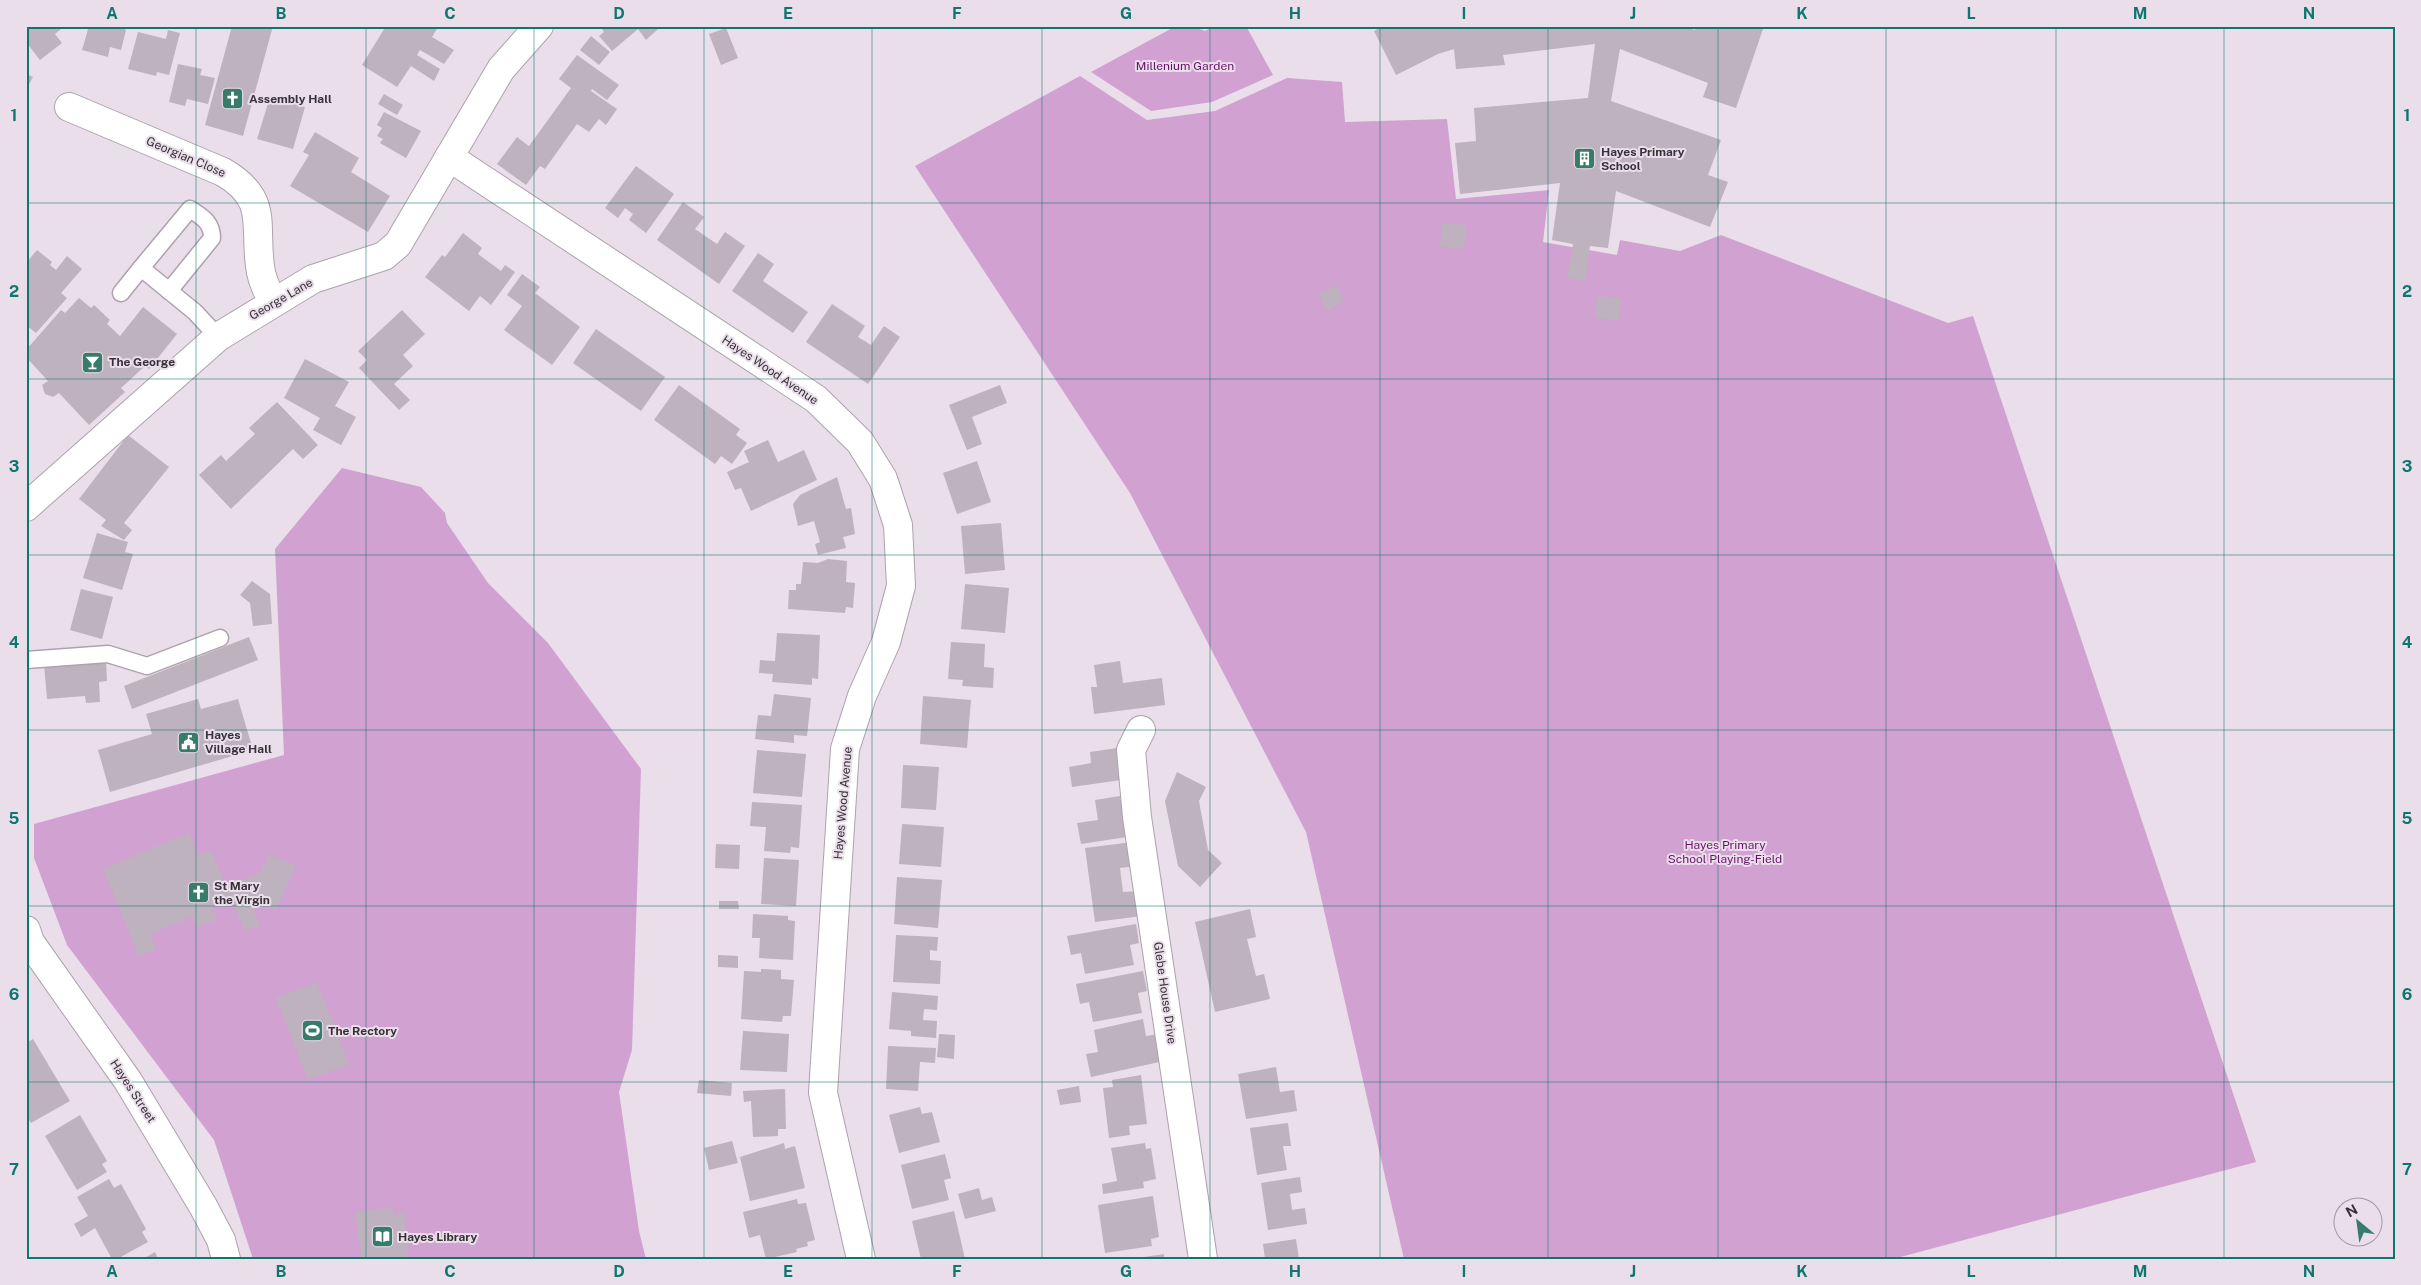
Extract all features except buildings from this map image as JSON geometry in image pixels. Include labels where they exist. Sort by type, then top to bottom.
[{"type":"street","name":"George Lane","points":[[26,507],[218,337],[313,279],[384,256],[398,244],[501,69],[539,26]]},
{"type":"street","name":"Georgian Close","points":[[69,107],[236,179],[250,195],[259,215],[260,267],[273,302]]},
{"type":"street","name":"Hayes Wood Avenue","points":[[448,157],[816,400],[860,442],[883,479],[898,525],[901,586],[886,642],[862,696],[845,749],[824,1094],[861,1259]]},
{"type":"street","name":"Glebe House Drive","points":[[1141,730],[1131,750],[1137,817],[1203,1259]]},
{"type":"street","name":"Hayes Street","points":[[27,939],[128,1081],[203,1206],[221,1240],[226,1259]]},
{"type":"lane","points":[[121,293],[190,209],[206,219],[210,224],[212,238],[169,291]]},
{"type":"lane","points":[[141,268],[195,312],[218,337]]},
{"type":"lane","points":[[26,660],[108,654],[146,666],[220,638]]},
{"type":"green space","name":"Millenium Garden","points":[[1176,26],[1190,26],[1205,31],[1215,26],[1246,26],[1273,75],[1212,102],[1151,111],[1091,72]]},
{"type":"green space","name":"Hayes Primary School Playing-Field","points":[[1080,76],[1147,120],[1215,111],[1287,78],[1342,82],[1345,122],[1447,119],[1456,199],[1549,190],[1543,242],[1617,255],[1620,240],[1680,251],[1721,235],[1948,323],[1973,316],[2256,1162],[1893,1259],[1404,1259],[1306,832],[1130,493],[915,166]]},
{"type":"green space","points":[[342,468],[421,487],[445,513],[447,523],[488,583],[548,643],[641,769],[632,1050],[619,1092],[639,1231],[646,1259],[253,1259],[214,1140],[67,945],[34,858],[34,824],[284,755],[275,549]]},
{"type":"place","name":"Assembly Hall","points":[[233,99]]},
{"type":"place","name":"Hayes Primary School","points":[[1585,159]]},
{"type":"place","name":"The George","points":[[93,362]]},
{"type":"place","name":"Hayes Village Hall","points":[[189,742]]},
{"type":"place","name":"St Mary the Virgin","points":[[198,893]]},
{"type":"place","name":"The Rectory","points":[[312,1031]]},
{"type":"place","name":"Hayes Library","points":[[382,1237]]}]
